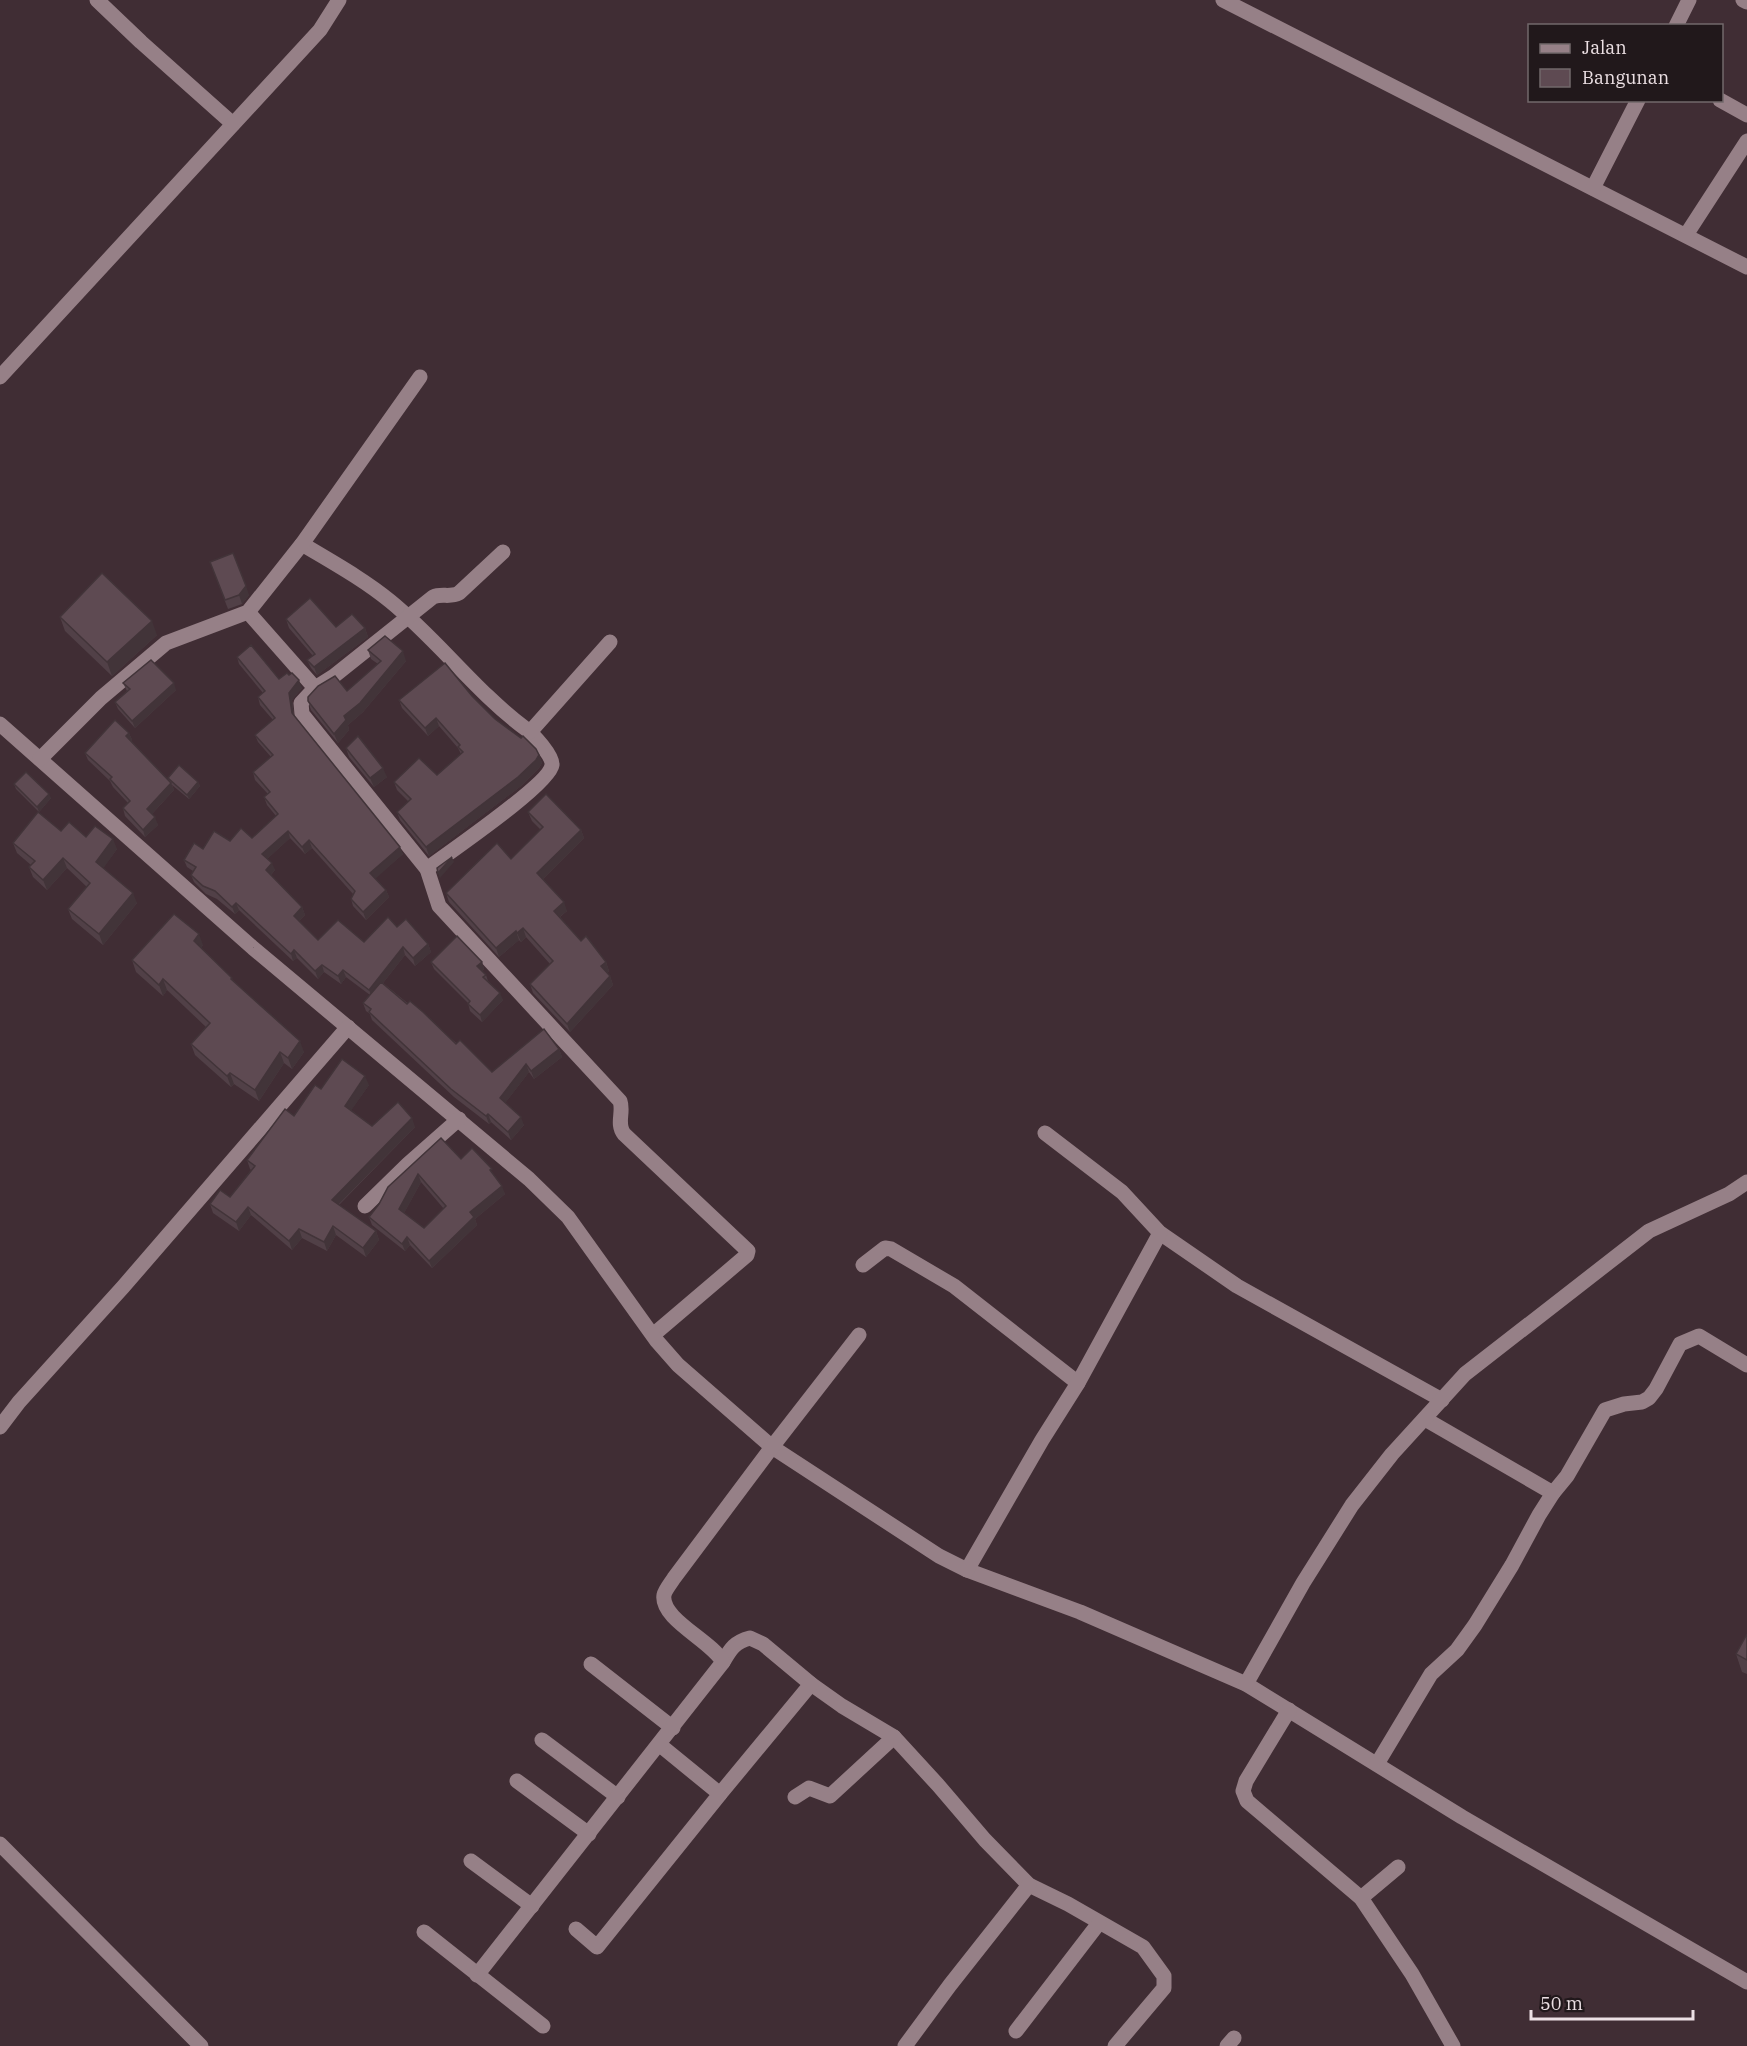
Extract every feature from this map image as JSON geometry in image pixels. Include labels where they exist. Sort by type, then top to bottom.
[{"type":"street","points":[[97,0],[233,124]]},
{"type":"street","points":[[0,377],[320,30],[339,0]]},
{"type":"street","points":[[1223,0],[1747,267]]},
{"type":"street","points":[[1677,24],[1689,0]]},
{"type":"street","points":[[1743,0],[1747,2]]},
{"type":"street","points":[[1593,188],[1637,102]]},
{"type":"street","points":[[1723,102],[1747,115]]},
{"type":"street","points":[[1686,235],[1747,141]]},
{"type":"street","points":[[40,759],[117,684],[166,643],[248,612],[302,544],[420,377]]},
{"type":"street","points":[[302,544],[366,583],[408,616],[507,715],[530,732],[551,758],[550,771],[501,816],[428,869]]},
{"type":"street","points":[[503,552],[459,593],[454,596],[433,597],[408,616],[334,676],[315,688],[303,699],[300,707],[302,714],[428,869],[439,906],[620,1101],[622,1108],[620,1127],[624,1134],[748,1251],[747,1255],[653,1335]]},
{"type":"street","points":[[248,612],[315,688]]},
{"type":"street","points":[[530,732],[610,642]]},
{"type":"street","points":[[0,724],[253,948],[530,1179],[567,1216],[653,1335],[678,1365],[772,1447],[939,1556],[967,1570],[1080,1612],[1246,1684],[1462,1817],[1747,1982]]},
{"type":"street","points":[[0,1427],[19,1402],[123,1287],[348,1027]]},
{"type":"street","points":[[365,1206],[459,1119]]},
{"type":"street","points":[[1045,1133],[1122,1192],[1160,1233],[1238,1286],[1442,1400]]},
{"type":"street","points":[[1246,1684],[1303,1583],[1352,1505],[1392,1454],[1465,1374],[1648,1231],[1729,1194],[1747,1182]]},
{"type":"street","points":[[967,1570],[1042,1440],[1078,1383],[1160,1233]]},
{"type":"street","points":[[863,1265],[885,1248],[891,1249],[954,1286],[1078,1383]]},
{"type":"street","points":[[723,1662],[711,1647],[670,1613],[664,1594],[772,1447],[859,1335]]},
{"type":"street","points":[[1377,1764],[1431,1674],[1457,1650],[1475,1625],[1512,1565],[1539,1515],[1567,1476],[1605,1410],[1645,1400],[1656,1389],[1680,1344],[1699,1336],[1747,1365]]},
{"type":"street","points":[[1425,1419],[1553,1493]]},
{"type":"street","points":[[477,1975],[660,1745],[723,1662],[731,1647],[750,1638],[763,1644],[811,1684],[842,1706],[894,1737],[985,1840],[1029,1885],[1068,1904],[1143,1947],[1164,1976],[1164,1988],[1115,2046]]},
{"type":"street","points":[[591,1664],[673,1728]]},
{"type":"street","points":[[576,1929],[597,1947],[811,1684]]},
{"type":"street","points":[[1289,1710],[1246,1781],[1244,1791],[1247,1801],[1361,1898],[1412,1974],[1453,2046]]},
{"type":"street","points":[[795,1797],[809,1788],[830,1796],[894,1737]]},
{"type":"street","points":[[542,1740],[618,1797]]},
{"type":"street","points":[[660,1745],[720,1794]]},
{"type":"street","points":[[517,1781],[589,1834]]},
{"type":"street","points":[[0,1844],[201,2046]]},
{"type":"street","points":[[471,1861],[532,1906]]},
{"type":"street","points":[[1361,1898],[1398,1866]]},
{"type":"street","points":[[905,2046],[1029,1885]]},
{"type":"street","points":[[1016,2031],[1099,1923]]},
{"type":"street","points":[[424,1932],[543,2026]]},
{"type":"building","points":[[233,553],[246,586],[239,595],[225,600],[210,562]]},
{"type":"building","points":[[102,573],[152,621],[107,662],[60,617]]},
{"type":"building","points":[[310,598],[336,627],[352,614],[365,628],[314,667],[307,660],[315,654],[286,619]]},
{"type":"building","points":[[385,636],[403,651],[360,703],[344,716],[346,720],[334,734],[308,701],[308,697],[318,686],[335,676],[347,691],[381,661],[368,650]]},
{"type":"building","points":[[251,645],[279,679],[287,673],[289,675],[292,673],[299,680],[289,693],[292,713],[400,847],[370,873],[386,890],[363,912],[351,899],[355,891],[309,840],[302,847],[288,831],[262,854],[272,863],[266,870],[302,907],[294,916],[318,940],[338,920],[364,942],[388,917],[397,927],[406,919],[428,944],[413,958],[403,947],[369,990],[343,970],[338,976],[322,965],[315,971],[294,950],[291,954],[236,903],[232,907],[215,891],[203,886],[191,875],[196,867],[184,860],[194,843],[203,849],[214,831],[230,841],[241,828],[252,838],[278,814],[264,797],[270,792],[253,772],[273,755],[255,735],[275,718],[258,697],[265,691],[237,657]]},
{"type":"building","points":[[151,660],[174,683],[132,721],[115,702],[130,689],[123,683]]},
{"type":"building","points":[[445,663],[472,696],[495,719],[521,738],[523,736],[539,755],[518,777],[426,847],[397,812],[411,799],[394,782],[419,758],[437,775],[463,752],[458,747],[460,745],[436,718],[425,728],[399,700]]},
{"type":"building","points":[[115,720],[129,733],[126,736],[171,783],[147,809],[155,817],[143,830],[123,808],[130,801],[110,779],[112,777],[85,753]]},
{"type":"building","points":[[358,736],[383,768],[370,778],[346,748]]},
{"type":"building","points":[[179,765],[198,782],[187,795],[168,778]]},
{"type":"building","points":[[26,772],[49,794],[37,807],[14,784]]},
{"type":"building","points":[[546,794],[581,830],[537,873],[564,902],[554,911],[581,941],[586,936],[606,962],[601,966],[610,976],[567,1024],[530,984],[553,961],[523,928],[496,948],[446,893],[497,843],[511,859],[543,827],[528,812]]},
{"type":"building","points":[[38,812],[61,831],[69,822],[86,837],[95,826],[113,839],[96,862],[133,893],[99,934],[68,909],[90,883],[63,858],[43,880],[29,867],[35,861],[13,843]]},
{"type":"building","points":[[452,857],[438,873],[437,868]]},
{"type":"building","points":[[174,914],[199,934],[194,941],[231,979],[300,1041],[288,1058],[280,1052],[255,1090],[230,1073],[227,1076],[191,1044],[210,1023],[163,979],[159,985],[132,960]]},
{"type":"building","points":[[457,936],[482,962],[477,966],[486,975],[483,977],[500,993],[480,1015],[468,1004],[470,1001],[431,962]]},
{"type":"building","points":[[381,982],[407,1004],[410,1001],[456,1044],[460,1040],[492,1072],[544,1029],[559,1049],[531,1071],[526,1064],[500,1098],[521,1117],[508,1132],[488,1114],[486,1116],[451,1089],[369,1012],[371,1009],[363,1003]]},
{"type":"building","points":[[342,1059],[365,1076],[345,1106],[372,1126],[398,1102],[412,1118],[332,1200],[376,1231],[363,1248],[333,1226],[324,1242],[299,1229],[289,1241],[248,1207],[236,1222],[210,1204],[220,1190],[230,1197],[255,1166],[247,1160],[285,1109],[294,1116],[315,1085],[321,1089]]},
{"type":"building","points":[[441,1138],[461,1159],[472,1148],[492,1169],[490,1170],[502,1186],[470,1212],[474,1217],[429,1261],[407,1237],[402,1244],[369,1217],[388,1187]],"holes":[[[418,1174],[446,1206],[424,1228],[399,1209]]]},
{"type":"building","points":[[1747,1634],[1747,1660],[1736,1654]]}]
